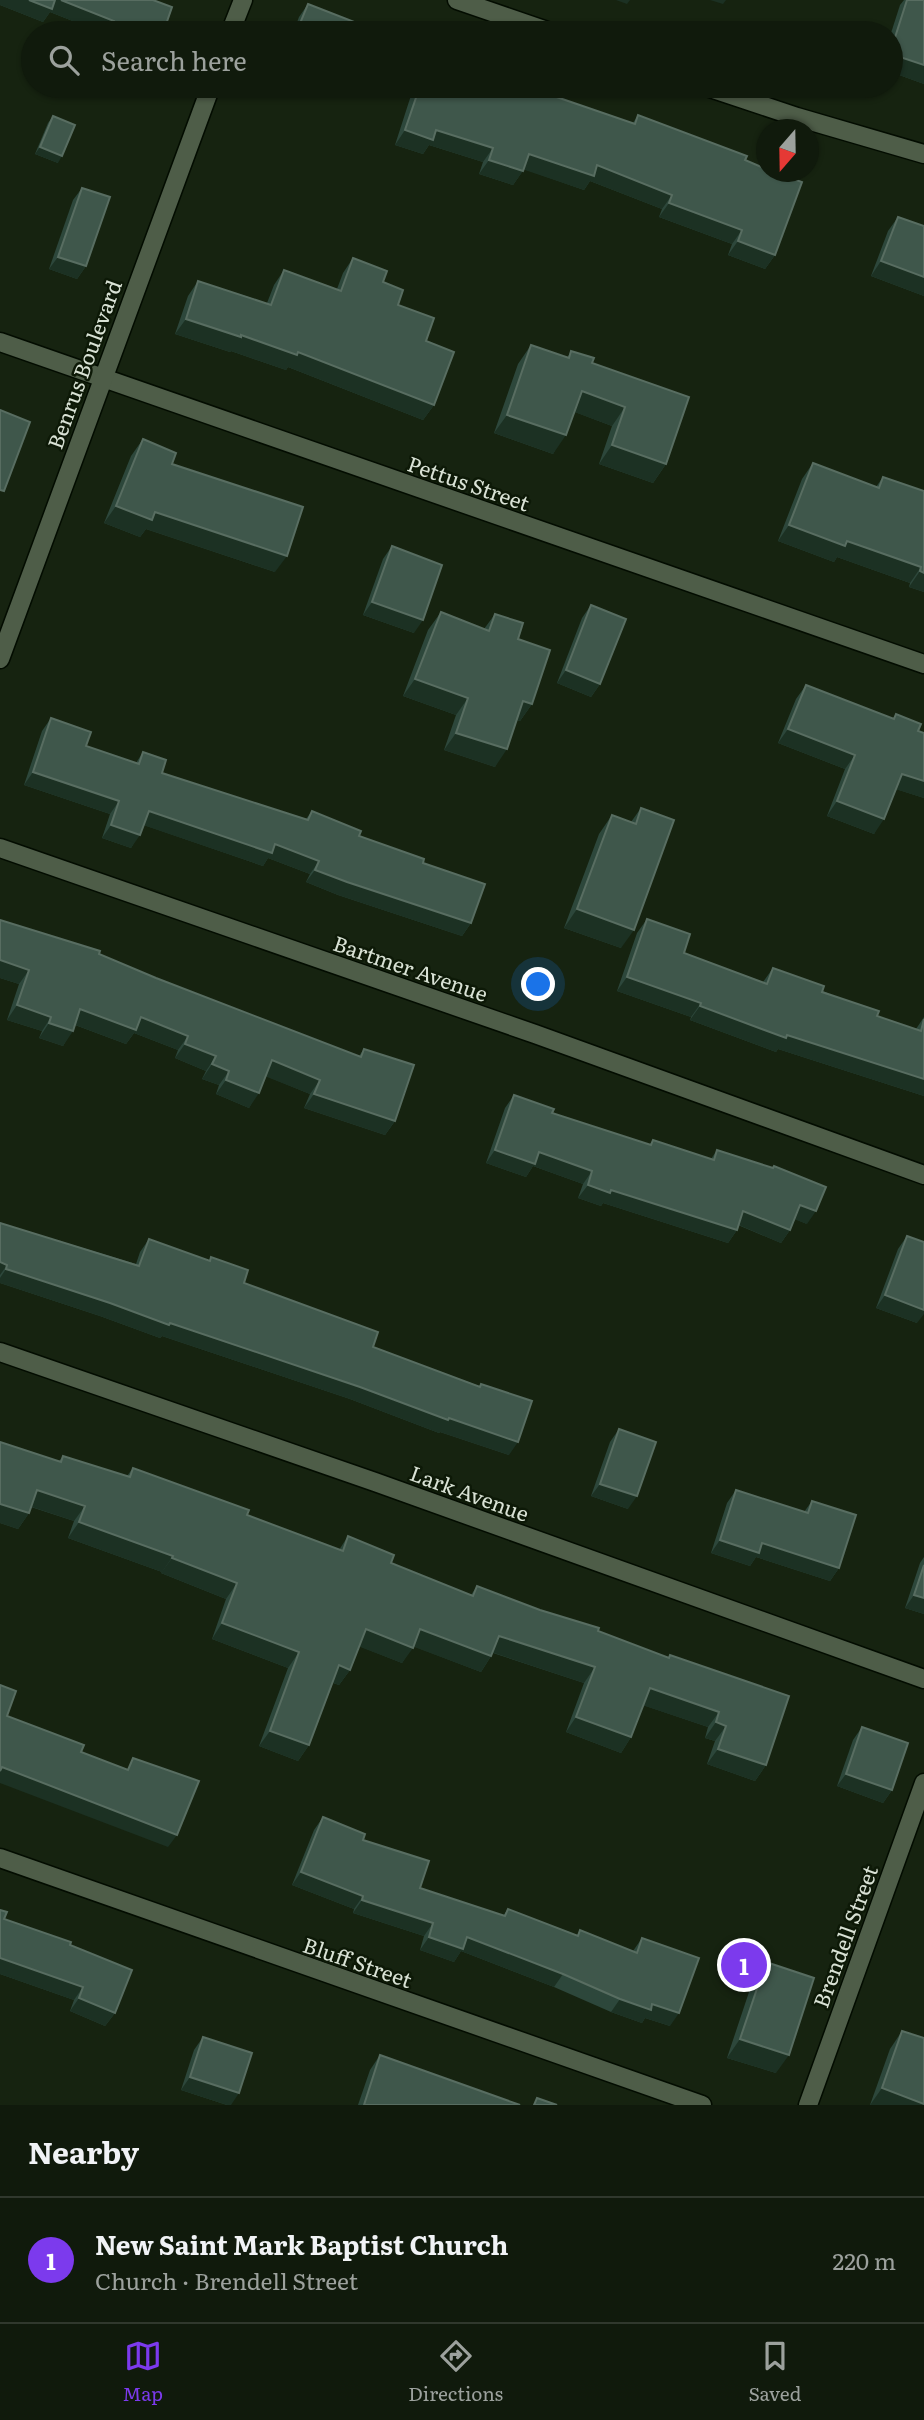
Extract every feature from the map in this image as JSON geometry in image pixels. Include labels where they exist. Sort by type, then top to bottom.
[{"type":"street","points":[[235,21],[243,0]]},
{"type":"street","points":[[457,0],[518,21]]},
{"type":"street","name":"Benrus Boulevard","points":[[0,659],[207,98]]},
{"type":"street","points":[[740,98],[924,154]]},
{"type":"street","name":"Pettus Street","points":[[0,342],[924,664]]},
{"type":"street","name":"Bartmer Avenue","points":[[0,848],[535,1034],[924,1175]]},
{"type":"street","name":"Lark Avenue","points":[[0,1352],[375,1482],[924,1679]]},
{"type":"street","name":"Brendell Street","points":[[808,2105],[924,1783]]},
{"type":"street","name":"Bluff Street","points":[[0,1858],[702,2105]]},
{"type":"building","points":[[29,0],[55,0],[52,9]]},
{"type":"building","points":[[61,0],[153,0],[172,7],[167,21],[114,21]]},
{"type":"building","points":[[907,0],[924,0],[924,65],[903,58],[903,21],[900,21]]},
{"type":"building","points":[[308,4],[352,21],[301,21]]},
{"type":"building","points":[[416,98],[559,98],[635,124],[638,115],[747,156],[745,160],[756,165],[756,182],[802,182],[775,255],[738,241],[742,230],[669,203],[672,195],[597,165],[594,176],[529,154],[523,171],[489,160],[493,148],[436,130],[433,140],[405,130]]},
{"type":"building","points":[[53,116],[75,125],[62,156],[40,147]]},
{"type":"building","points":[[82,188],[110,197],[86,266],[58,257]]},
{"type":"building","points":[[898,217],[924,226],[924,277],[881,261]]},
{"type":"building","points":[[353,258],[387,271],[383,282],[403,290],[398,305],[434,318],[426,341],[454,352],[434,405],[298,352],[297,355],[186,319],[198,281],[271,305],[284,270],[341,291]]},
{"type":"building","points":[[531,345],[569,358],[571,351],[594,358],[592,363],[689,397],[666,464],[612,445],[625,407],[582,391],[566,435],[507,415]]},
{"type":"building","points":[[0,410],[30,422],[4,491],[0,490]]},
{"type":"building","points":[[143,439],[176,453],[172,464],[303,507],[287,556],[155,512],[152,520],[116,506]]},
{"type":"building","points":[[813,463],[879,488],[883,477],[924,491],[924,573],[920,571],[921,567],[847,541],[845,546],[789,525]]},
{"type":"building","points":[[392,546],[442,565],[423,620],[372,602]]},
{"type":"building","points":[[591,605],[626,619],[600,684],[566,670]]},
{"type":"building","points":[[441,612],[489,631],[495,614],[523,623],[518,639],[550,650],[532,704],[523,701],[507,749],[456,733],[468,698],[415,679]]},
{"type":"building","points":[[806,685],[894,719],[896,714],[921,724],[918,731],[924,733],[924,781],[902,774],[884,819],[837,801],[855,755],[788,729]]},
{"type":"building","points":[[51,718],[91,732],[86,746],[139,764],[143,752],[166,760],[162,773],[308,820],[312,811],[361,831],[359,836],[424,859],[423,863],[485,884],[471,923],[315,870],[319,861],[275,844],[272,853],[149,811],[140,835],[111,825],[119,801],[33,772]]},
{"type":"building","points":[[641,808],[674,820],[634,930],[577,909],[612,815],[636,824]]},
{"type":"building","points":[[647,919],[690,934],[684,953],[767,984],[773,968],[824,986],[822,992],[879,1011],[877,1016],[921,1031],[924,1019],[924,1079],[787,1035],[786,1038],[700,1006],[701,1003],[627,977]]},
{"type":"building","points":[[0,920],[100,951],[99,954],[156,978],[361,1057],[364,1049],[414,1065],[395,1121],[314,1094],[320,1080],[272,1060],[259,1093],[226,1080],[229,1071],[212,1064],[216,1056],[185,1044],[188,1036],[141,1017],[136,1030],[80,1009],[73,1031],[49,1023],[51,1017],[17,1005],[29,970],[0,960]]},
{"type":"building","points":[[514,1095],[554,1109],[552,1113],[651,1145],[653,1140],[714,1160],[717,1150],[773,1168],[774,1166],[826,1187],[816,1211],[800,1205],[790,1230],[743,1211],[737,1230],[611,1190],[610,1193],[588,1185],[592,1171],[539,1152],[535,1164],[495,1150]]},
{"type":"building","points":[[0,1223],[139,1266],[149,1239],[210,1261],[211,1257],[248,1270],[244,1283],[378,1332],[373,1347],[480,1387],[481,1384],[532,1401],[518,1442],[6,1269],[7,1265],[0,1262]]},
{"type":"building","points":[[907,1236],[924,1242],[924,1310],[885,1295]]},
{"type":"building","points":[[619,1429],[656,1442],[637,1496],[600,1484]]},
{"type":"building","points":[[0,1442],[61,1462],[63,1456],[130,1477],[133,1468],[249,1510],[247,1515],[343,1551],[348,1536],[394,1555],[391,1563],[473,1596],[477,1586],[540,1610],[599,1628],[598,1631],[669,1658],[670,1655],[789,1696],[766,1765],[718,1749],[726,1726],[716,1722],[719,1712],[650,1688],[631,1737],[576,1717],[595,1667],[499,1636],[491,1656],[420,1629],[413,1648],[366,1629],[350,1670],[339,1665],[309,1745],[270,1731],[299,1652],[222,1623],[237,1583],[172,1558],[173,1556],[79,1522],[85,1506],[37,1490],[29,1513],[0,1504]]},
{"type":"building","points":[[736,1490],[808,1513],[812,1501],[856,1515],[839,1568],[762,1543],[759,1553],[720,1540]]},
{"type":"building","points":[[924,1565],[924,1598],[914,1595]]},
{"type":"building","points":[[0,1685],[16,1691],[7,1716],[84,1745],[81,1752],[128,1770],[133,1758],[199,1781],[177,1835],[2,1767],[0,1771]]},
{"type":"building","points":[[862,1727],[908,1743],[892,1790],[846,1774]]},
{"type":"building","points":[[323,1817],[365,1834],[363,1840],[429,1861],[420,1888],[505,1916],[508,1909],[578,1936],[580,1930],[637,1953],[642,1938],[699,1958],[679,2013],[652,2004],[651,2010],[620,1999],[467,1937],[463,1949],[429,1937],[433,1923],[362,1900],[363,1896],[301,1872]]},
{"type":"building","points":[[0,1910],[7,1912],[4,1919],[71,1942],[70,1945],[132,1970],[115,2013],[79,1998],[83,1987],[0,1958]]},
{"type":"building","points":[[766,1962],[814,1978],[789,2055],[740,2039]]},
{"type":"building","points":[[902,2031],[924,2038],[924,2104],[882,2088]]},
{"type":"building","points":[[203,2037],[252,2053],[239,2093],[190,2077]]},
{"type":"building","points":[[380,2055],[520,2105],[364,2105]]},
{"type":"building","points":[[537,2098],[557,2105],[534,2105]]},
{"type":"place","name":"New Saint Mark Baptist Church","points":[[744,1965]]}]
